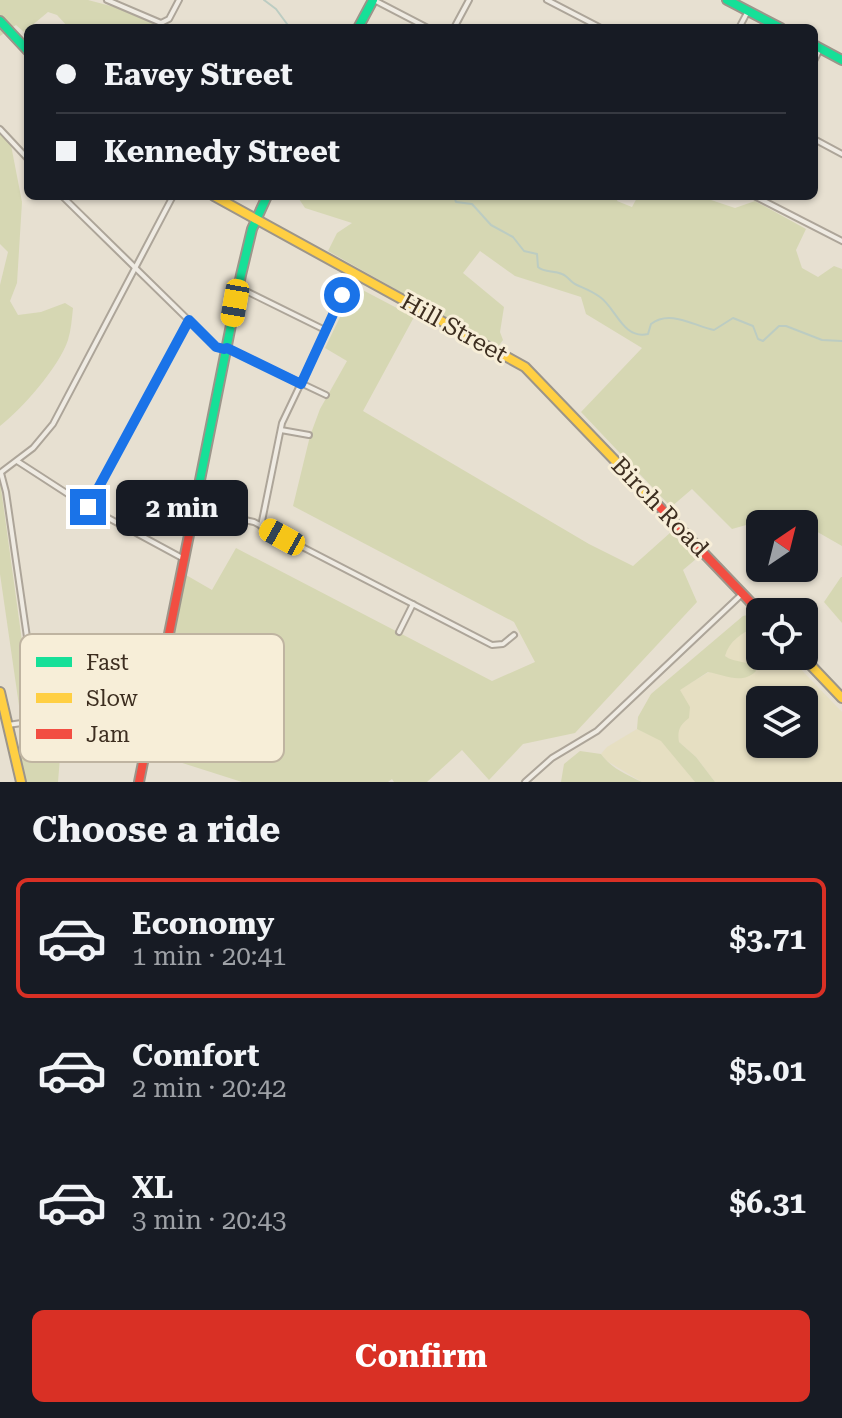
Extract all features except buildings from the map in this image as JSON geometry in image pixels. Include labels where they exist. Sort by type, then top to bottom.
[{"type":"street","points":[[107,0],[161,23],[169,19],[179,0]]},
{"type":"street","points":[[360,24],[374,0],[420,24]]},
{"type":"street","points":[[547,0],[593,24]]},
{"type":"street","points":[[561,7],[565,0]]},
{"type":"street","points":[[727,0],[773,24]]},
{"type":"street","points":[[741,24],[750,0]]},
{"type":"street","points":[[456,24],[468,2]]},
{"type":"street","points":[[0,21],[24,47]]},
{"type":"street","points":[[818,48],[842,60]]},
{"type":"street","points":[[1,132],[24,155]]},
{"type":"street","points":[[818,141],[842,154]]},
{"type":"street","points":[[66,200],[216,347],[226,348],[326,395]]},
{"type":"street","points":[[27,634],[6,492],[0,473],[40,441],[53,424],[171,200]]},
{"type":"street","name":"Hill Street","points":[[221,200],[519,363],[560,401]]},
{"type":"street","points":[[169,634],[238,287],[256,219],[265,200]]},
{"type":"street","points":[[762,200],[842,241]]},
{"type":"street","points":[[261,526],[286,414],[354,272]]},
{"type":"street","points":[[238,287],[325,330]]},
{"type":"street","points":[[88,507],[189,320]]},
{"type":"street","name":"Birch Road","points":[[560,401],[746,598]]},
{"type":"street","points":[[281,430],[309,435]]},
{"type":"street","points":[[17,461],[88,507],[184,559]]},
{"type":"street","points":[[194,509],[240,518],[261,526],[492,645],[503,644],[514,635]]},
{"type":"street","points":[[525,782],[552,758],[597,731],[742,594]]},
{"type":"street","points":[[399,632],[413,604]]},
{"type":"street","points":[[815,670],[842,698]]},
{"type":"street","points":[[0,692],[21,782]]},
{"type":"street","points":[[8,725],[20,723]]},
{"type":"street","points":[[139,782],[143,762]]},
{"type":"street","points":[[530,777],[535,782]]},
{"type":"shaded area","points":[[746,631],[746,670],[802,670],[817,686],[746,686],[746,758],[818,758],[818,687],[842,712],[842,782],[715,782],[696,757],[679,742],[677,733],[681,724],[683,698],[679,690],[709,672],[718,673],[733,662],[725,656],[727,647]]},
{"type":"shaded area","points":[[637,729],[661,740],[695,782],[642,782],[607,761],[601,754],[607,747]]},
{"type":"green space","points":[[0,0],[88,0],[137,13],[163,24],[65,24],[57,15],[48,12],[34,24],[24,24],[24,32],[16,25],[0,36]]},
{"type":"green space","points":[[0,132],[10,140],[22,202],[17,283],[10,301],[18,315],[41,312],[65,303],[73,308],[68,340],[57,362],[29,398],[0,426],[0,285],[8,252],[0,244]]},
{"type":"green space","points":[[300,200],[617,200],[632,207],[636,200],[711,200],[735,208],[755,201],[806,229],[796,250],[802,268],[818,277],[834,266],[842,269],[842,546],[818,532],[818,510],[746,510],[746,525],[732,529],[692,489],[671,507],[581,412],[642,348],[586,314],[581,297],[515,276],[480,251],[463,273],[504,307],[500,332],[503,340],[498,347],[328,251],[337,233],[352,223],[305,208]]},
{"type":"green space","points":[[355,286],[414,317],[363,411],[589,544],[633,566],[671,532],[696,559],[683,570],[697,602],[575,733],[523,744],[489,780],[462,750],[427,782],[394,782],[392,779],[388,782],[242,782],[179,762],[284,762],[284,634],[174,634],[186,575],[212,590],[236,548],[492,681],[535,662],[514,622],[293,506],[320,409],[347,361],[325,348]]},
{"type":"green space","points":[[0,481],[21,634],[20,712],[0,574]]},
{"type":"green space","points":[[842,577],[842,623],[824,602]]},
{"type":"green space","points":[[746,615],[746,632],[730,646],[725,656],[746,664],[746,670],[756,671],[739,678],[708,672],[680,690],[690,707],[689,718],[679,731],[679,742],[696,757],[715,782],[695,782],[661,741],[637,729],[638,717],[651,694]]},
{"type":"green space","points":[[580,751],[601,754],[614,767],[642,782],[561,782],[564,764]]},
{"type":"green space","points":[[20,756],[20,762],[60,762],[58,782],[21,782],[15,757]]},
{"type":"waterway","points":[[264,0],[276,9],[287,24]]},
{"type":"waterway","points":[[455,200],[472,204],[491,225],[513,237],[524,251],[537,254],[538,267],[564,275],[600,297],[626,328],[639,335],[648,334],[651,324],[666,318],[714,330],[733,318],[753,326],[758,339],[763,341],[779,326],[822,340],[842,341]]},
{"type":"traffic: fast","points":[[360,24],[373,0]]},
{"type":"traffic: fast","points":[[727,0],[773,24]]},
{"type":"traffic: fast","points":[[0,21],[24,47]]},
{"type":"traffic: fast","points":[[818,47],[842,60]]},
{"type":"traffic: fast","points":[[191,525],[241,275],[252,229],[265,200]]},
{"type":"traffic: slow","points":[[221,200],[525,367],[653,500]]},
{"type":"traffic: slow","points":[[815,670],[842,698]]},
{"type":"traffic: slow","points":[[0,692],[21,782]]},
{"type":"traffic: jam","points":[[653,500],[747,598]]},
{"type":"traffic: jam","points":[[169,634],[191,525]]},
{"type":"traffic: jam","points":[[139,782],[143,762]]},
{"type":"route","points":[[88,507],[189,320],[216,347],[227,348],[301,384],[342,295]]}]
